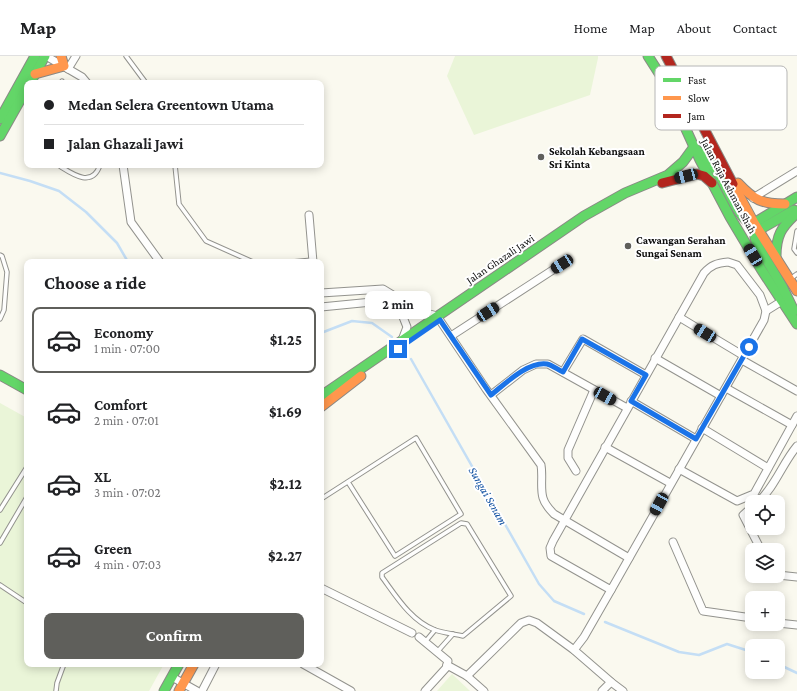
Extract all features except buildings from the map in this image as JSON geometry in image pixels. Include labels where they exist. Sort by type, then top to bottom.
[{"type":"street","points":[[30,80],[30,73],[35,56]]},
{"type":"street","points":[[25,80],[45,56],[82,77],[84,80]]},
{"type":"street","points":[[61,56],[66,68]]},
{"type":"street","points":[[30,73],[66,68],[76,56]]},
{"type":"street","name":"Jalan Raja Ashman Shah","points":[[648,56],[655,67]]},
{"type":"street","points":[[0,119],[24,82]]},
{"type":"street","points":[[0,136],[24,93]]},
{"type":"street","name":"Jalan Raja Ashman Shah","points":[[686,130],[712,183],[737,229],[797,324]]},
{"type":"street","name":"Jalan Raja Ashman Shah","points":[[706,130],[756,227],[776,257],[793,276],[797,291]]},
{"type":"street","points":[[694,147],[715,167],[739,212],[747,223],[756,227],[797,208]]},
{"type":"street","name":"Jalan Ghazali Jawi","points":[[324,405],[385,357],[584,216],[625,193],[668,175],[683,162],[694,147]]},
{"type":"street","points":[[123,168],[131,222],[158,259]]},
{"type":"street","points":[[728,171],[753,198],[763,203],[785,204]]},
{"type":"street","points":[[753,198],[797,171]]},
{"type":"street","points":[[439,318],[625,198],[645,188],[697,174],[704,176],[712,183]]},
{"type":"street","points":[[756,227],[785,204],[797,197]]},
{"type":"street","points":[[776,257],[776,240],[779,232],[797,213]]},
{"type":"street","points":[[309,216],[313,259]]},
{"type":"street","points":[[756,227],[757,244],[782,286],[797,316]]},
{"type":"street","points":[[574,650],[584,637],[611,590],[629,558],[670,483],[764,320],[766,311],[760,295],[737,265],[728,262],[717,263],[710,266],[704,273],[564,520],[550,548],[551,556],[611,590]]},
{"type":"street","points":[[451,336],[562,264]]},
{"type":"street","points":[[324,293],[383,289],[411,306],[439,318],[541,465],[542,498],[546,505],[554,514],[629,558]]},
{"type":"street","points":[[324,307],[382,301],[393,306],[403,317],[407,327],[402,340]]},
{"type":"street","points":[[766,311],[782,301]]},
{"type":"street","points":[[679,317],[797,392]]},
{"type":"street","name":"Jalan Ghazali Jawi","points":[[324,394],[402,340],[439,318]]},
{"type":"street","points":[[563,372],[582,339],[646,375]]},
{"type":"street","points":[[655,358],[721,396]]},
{"type":"street","points":[[491,395],[523,370],[536,364],[548,364],[627,408]]},
{"type":"street","points":[[0,375],[24,388]]},
{"type":"street","points":[[0,382],[24,395]]},
{"type":"street","points":[[726,388],[792,425]]},
{"type":"street","points":[[576,471],[568,458],[568,450],[594,390]]},
{"type":"street","points":[[631,401],[696,439]]},
{"type":"street","points":[[679,469],[737,501],[754,494],[797,416]]},
{"type":"street","points":[[702,428],[768,468]]},
{"type":"street","points":[[766,495],[797,446]]},
{"type":"street","points":[[605,447],[670,483]]},
{"type":"street","points":[[673,542],[703,611],[745,617]]},
{"type":"street","points":[[785,576],[797,577]]},
{"type":"street","points":[[324,590],[415,635],[448,661],[448,665],[466,676],[484,691]]},
{"type":"street","points":[[466,676],[521,623],[529,620],[537,623],[574,650],[623,691]]},
{"type":"street","points":[[785,623],[797,626]]},
{"type":"street","points":[[425,691],[448,665]]},
{"type":"street","points":[[164,691],[177,667]]},
{"type":"street","points":[[182,687],[192,667]]},
{"type":"street","points":[[202,691],[214,667]]},
{"type":"street","points":[[308,667],[351,691]]},
{"type":"street","points":[[172,677],[182,687],[197,691]]},
{"type":"street","points":[[602,691],[611,682]]},
{"type":"lane","points":[[126,56],[144,80]]},
{"type":"lane","points":[[63,168],[79,178],[87,178],[95,174],[98,168]]},
{"type":"lane","points":[[175,168],[178,204],[206,241],[245,259]]},
{"type":"lane","points":[[797,231],[794,248],[797,253]]},
{"type":"lane","points":[[0,254],[7,272],[4,310],[0,319]]},
{"type":"lane","points":[[324,497],[416,438],[461,514],[395,556],[348,482]]},
{"type":"lane","points":[[0,510],[24,472]]},
{"type":"lane","points":[[0,542],[24,502]]},
{"type":"lane","points":[[460,523],[467,524],[511,596],[463,636],[435,630],[422,624],[404,607],[382,573],[460,523]]},
{"type":"lane","points":[[0,585],[24,601]]},
{"type":"lane","points":[[425,642],[435,630]]},
{"type":"lane","points":[[437,652],[453,634]]},
{"type":"lane","points":[[56,691],[57,683],[63,667]]},
{"type":"green space","points":[[455,56],[598,56],[598,58],[590,95],[474,135],[447,76]]},
{"type":"green space","points":[[0,403],[24,416],[24,667],[162,667],[149,691],[0,691]]},
{"type":"green space","points":[[452,674],[470,691],[437,691]]},
{"type":"waterway","name":"Sungai Senam","points":[[0,173],[59,191],[86,212],[117,243],[126,259]]},
{"type":"waterway","name":"Sungai Senam","points":[[324,332],[352,321],[372,323],[392,337]]},
{"type":"waterway","name":"Sungai Senam","points":[[411,359],[539,584],[554,601],[584,614]]},
{"type":"waterway","name":"Sungai Senam","points":[[605,622],[679,652],[699,655],[727,644],[745,650]]},
{"type":"waterway","name":"Sungai Senam","points":[[785,667],[797,673]]},
{"type":"traffic: fast","points":[[0,119],[35,56]]},
{"type":"traffic: fast","points":[[32,80],[45,56]]},
{"type":"traffic: fast","points":[[648,56],[655,67]]},
{"type":"traffic: fast","points":[[0,136],[24,93]]},
{"type":"traffic: fast","points":[[686,130],[700,160],[730,217],[761,269],[797,324]]},
{"type":"traffic: fast","points":[[324,394],[584,216],[625,193],[668,175],[683,162],[694,147],[717,171],[735,206],[745,220],[759,230]]},
{"type":"traffic: fast","points":[[754,223],[797,197]]},
{"type":"traffic: fast","points":[[759,230],[794,210]]},
{"type":"traffic: fast","points":[[776,257],[777,243],[780,232],[797,213]]},
{"type":"traffic: fast","points":[[754,223],[757,244],[782,286],[794,311]]},
{"type":"traffic: fast","points":[[0,375],[24,388]]},
{"type":"traffic: fast","points":[[164,691],[177,667]]},
{"type":"traffic: slow","points":[[35,74],[64,66],[61,56]]},
{"type":"traffic: slow","points":[[738,183],[759,200],[770,203],[785,204]]},
{"type":"traffic: slow","points":[[733,184],[754,223],[797,291]]},
{"type":"traffic: slow","points":[[324,405],[361,376]]},
{"type":"traffic: slow","points":[[179,691],[192,667]]},
{"type":"traffic: jam","points":[[666,56],[671,66]]},
{"type":"traffic: jam","points":[[705,130],[733,184]]},
{"type":"traffic: jam","points":[[662,183],[697,174],[704,176],[712,183]]},
{"type":"place","name":"Sekolah Kebangsaan Sri Kinta","points":[[541,157]]},
{"type":"place","name":"Cawangan Serahan Sungai Senam","points":[[628,246]]},
{"type":"route","points":[[398,349],[440,320],[491,395],[523,370],[536,364],[548,364],[563,372],[582,339],[646,375],[631,401],[696,439],[749,347]]}]
